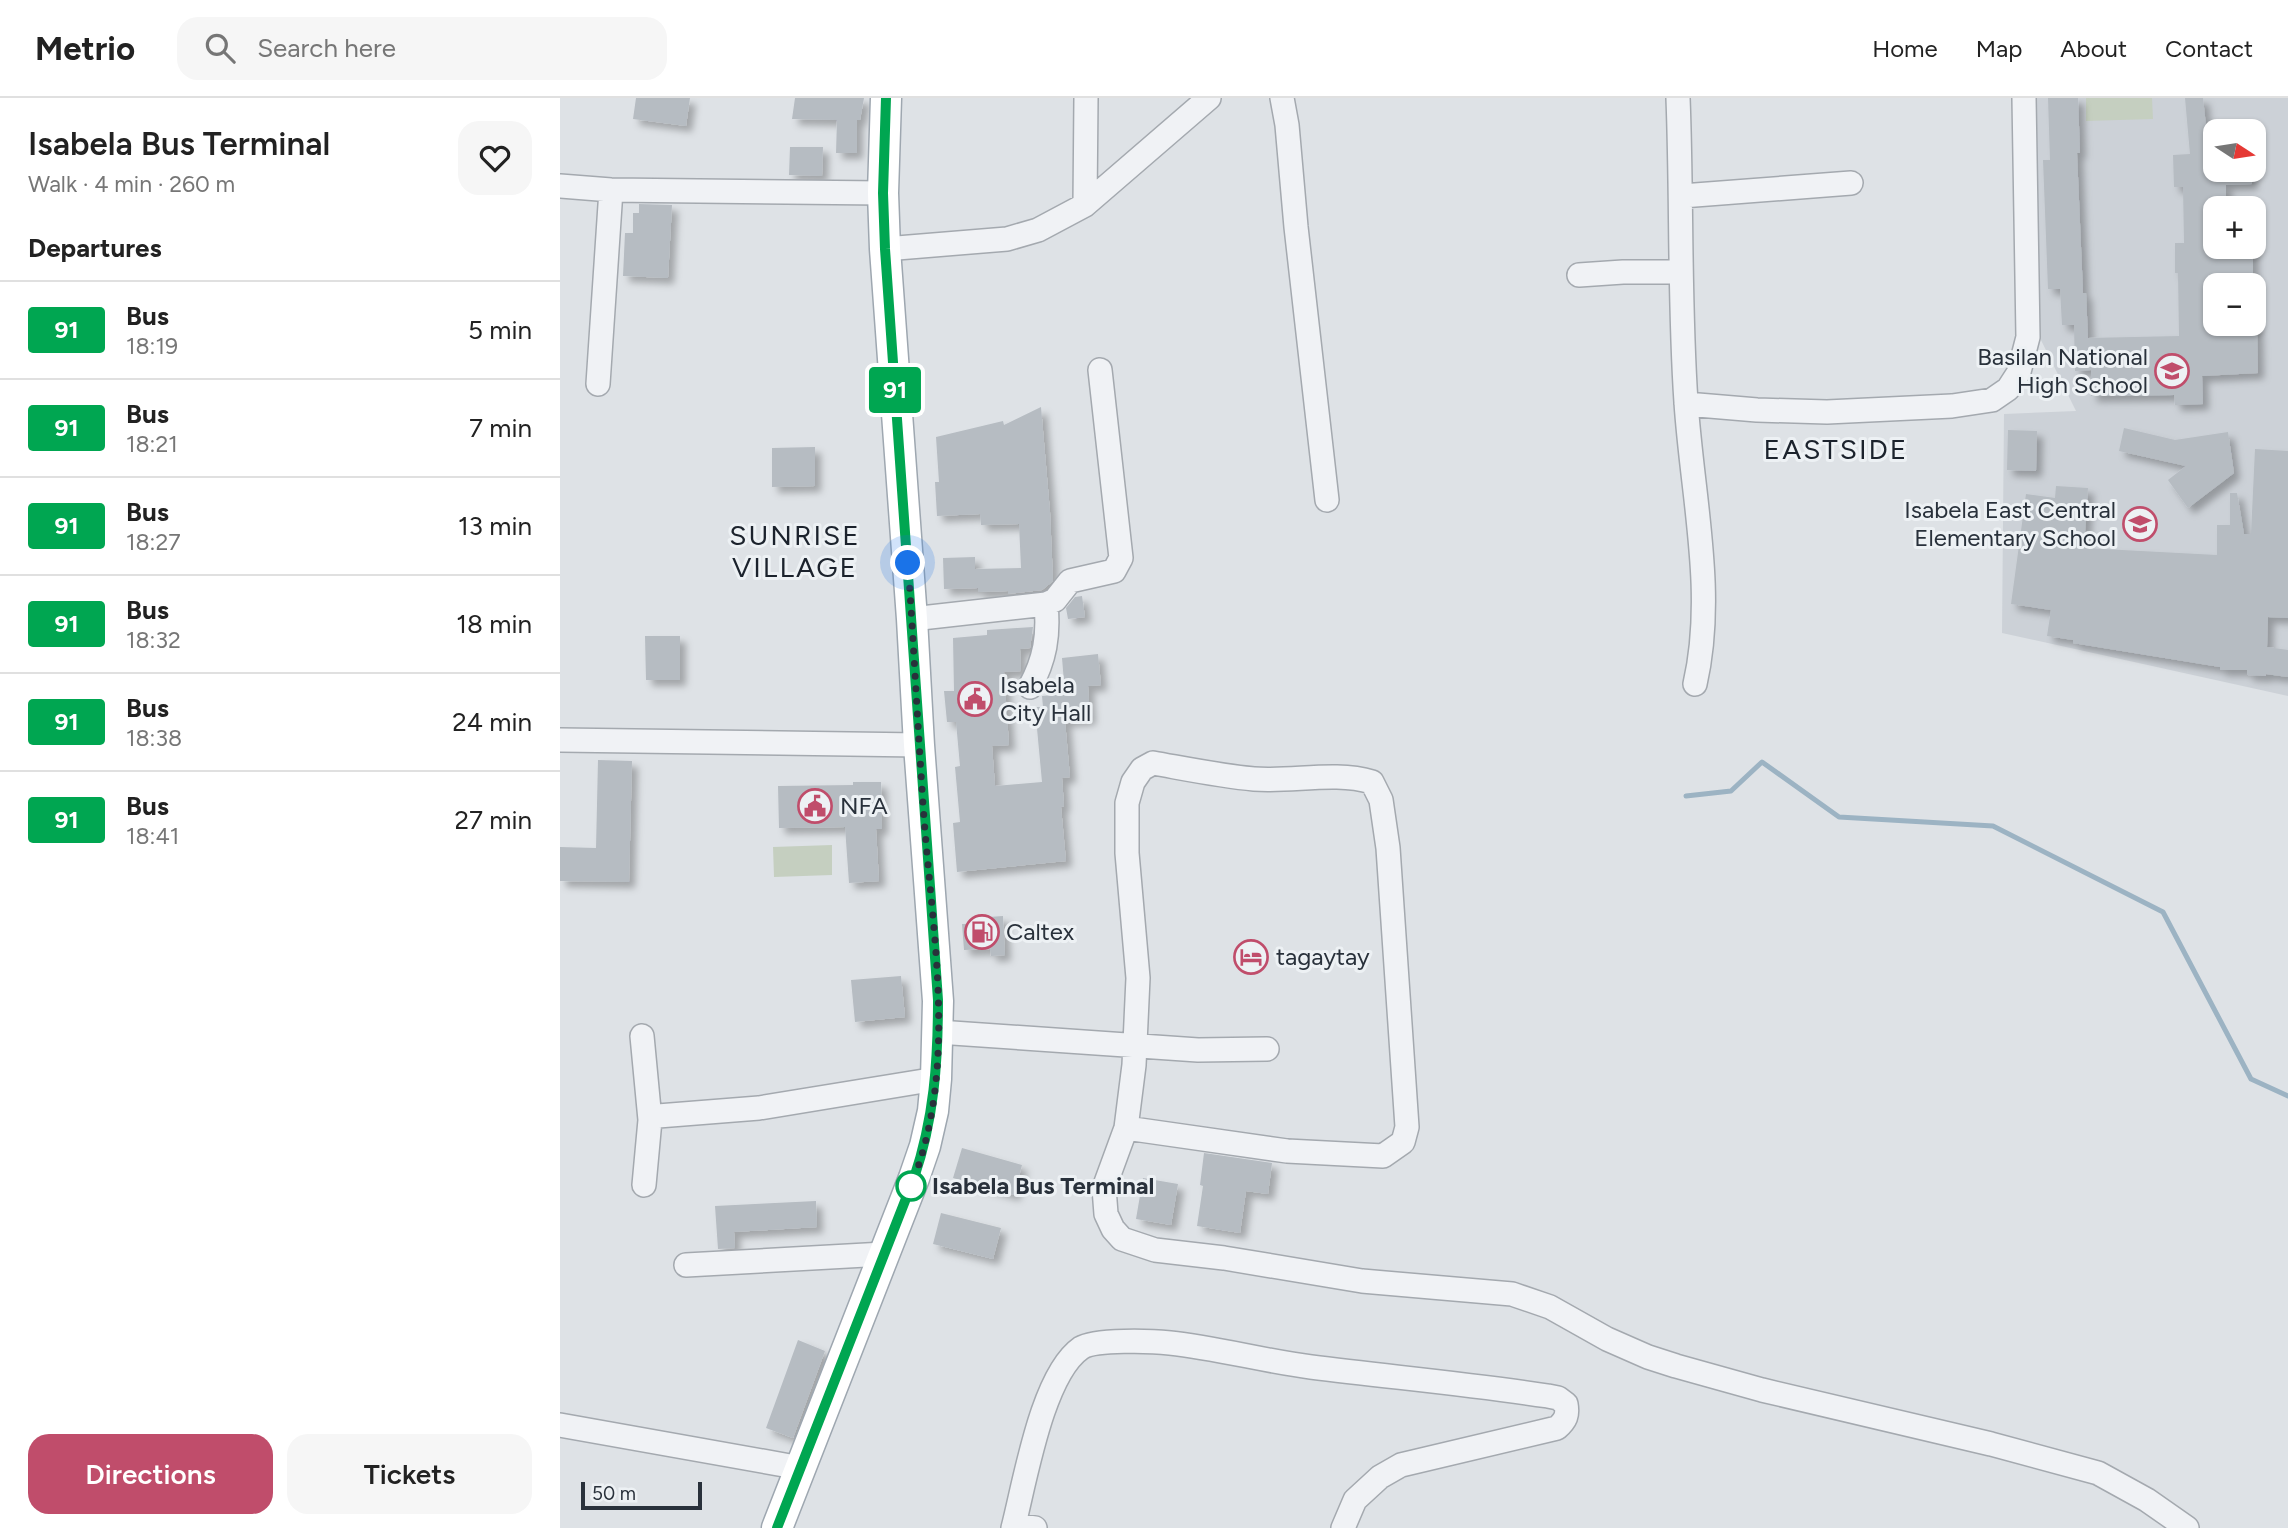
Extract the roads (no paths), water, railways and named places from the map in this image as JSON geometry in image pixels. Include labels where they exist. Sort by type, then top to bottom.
[{"type":"main road","points":[[777,1528],[925,1146],[936,1079],[938,1000],[885,249],[883,193],[886,98]]},
{"type":"street","points":[[1085,205],[1086,98]]},
{"type":"street","points":[[885,249],[1007,239],[1038,230],[1085,205],[1209,98]]},
{"type":"street","points":[[1282,98],[1327,500]]},
{"type":"street","points":[[1678,98],[1686,404],[1702,556],[1702,643],[1695,684]]},
{"type":"street","points":[[1686,404],[1827,412],[1952,407],[1992,400],[2007,388],[2019,372],[2028,337],[2024,98]]},
{"type":"street","points":[[1682,196],[1851,183]]},
{"type":"street","points":[[560,186],[611,190],[883,193]]},
{"type":"street","points":[[598,384],[611,190]]},
{"type":"street","points":[[1579,275],[1681,272]]},
{"type":"street","points":[[912,619],[1046,604],[1055,600],[1070,581],[1114,571],[1121,558],[1100,370]]},
{"type":"street","points":[[1030,687],[1042,665],[1046,650],[1046,604]]},
{"type":"street","points":[[560,740],[919,745]]},
{"type":"street","points":[[1126,1128],[1287,1152],[1383,1156],[1403,1142],[1407,1127],[1388,848],[1381,800],[1372,782],[1333,778],[1256,779],[1153,764],[1142,769],[1133,782],[1127,803],[1127,865],[1138,978],[1134,1045],[1126,1128],[1104,1188],[1106,1213],[1113,1229],[1122,1239],[1155,1250],[1224,1258],[1362,1281],[1512,1294],[1550,1307],[1607,1339],[1676,1366],[1762,1390],[1991,1444],[2098,1473],[2147,1500],[2187,1528]]},
{"type":"street","points":[[938,1032],[1198,1050],[1267,1049]]},
{"type":"street","points":[[642,1036],[650,1120],[644,1185]]},
{"type":"street","points":[[650,1120],[658,1116],[759,1108],[936,1079]]},
{"type":"street","points":[[685,1265],[884,1254]]},
{"type":"street","points":[[1021,1527],[1032,1446],[1060,1371],[1068,1359],[1084,1346],[1123,1341],[1171,1343],[1309,1367],[1548,1396],[1558,1398],[1566,1404],[1567,1413],[1557,1428],[1430,1457],[1390,1471],[1355,1500],[1343,1528]]},
{"type":"street","points":[[560,1425],[801,1468]]},
{"type":"waterway","points":[[1686,796],[1731,791],[1762,762],[1839,817],[1993,826],[2163,912],[2251,1079],[2288,1096]]},
{"type":"place","name":"Basilan National High School","points":[[2172,371]]},
{"type":"place","name":"Isabela East Central Elementary School","points":[[2140,524]]},
{"type":"place","name":"Isabela City Hall","points":[[975,699]]},
{"type":"place","name":"NFA","points":[[815,806]]},
{"type":"place","name":"Caltex","points":[[982,932]]},
{"type":"place","name":"tagaytay","points":[[1251,957]]},
{"type":"place","name":"Isabela Bus Terminal","points":[[911,1186]]},
{"type":"district","name":"EASTSIDE","points":[[1836,449]]},
{"type":"district","name":"SUNRISE VILLAGE","points":[[795,551]]}]
